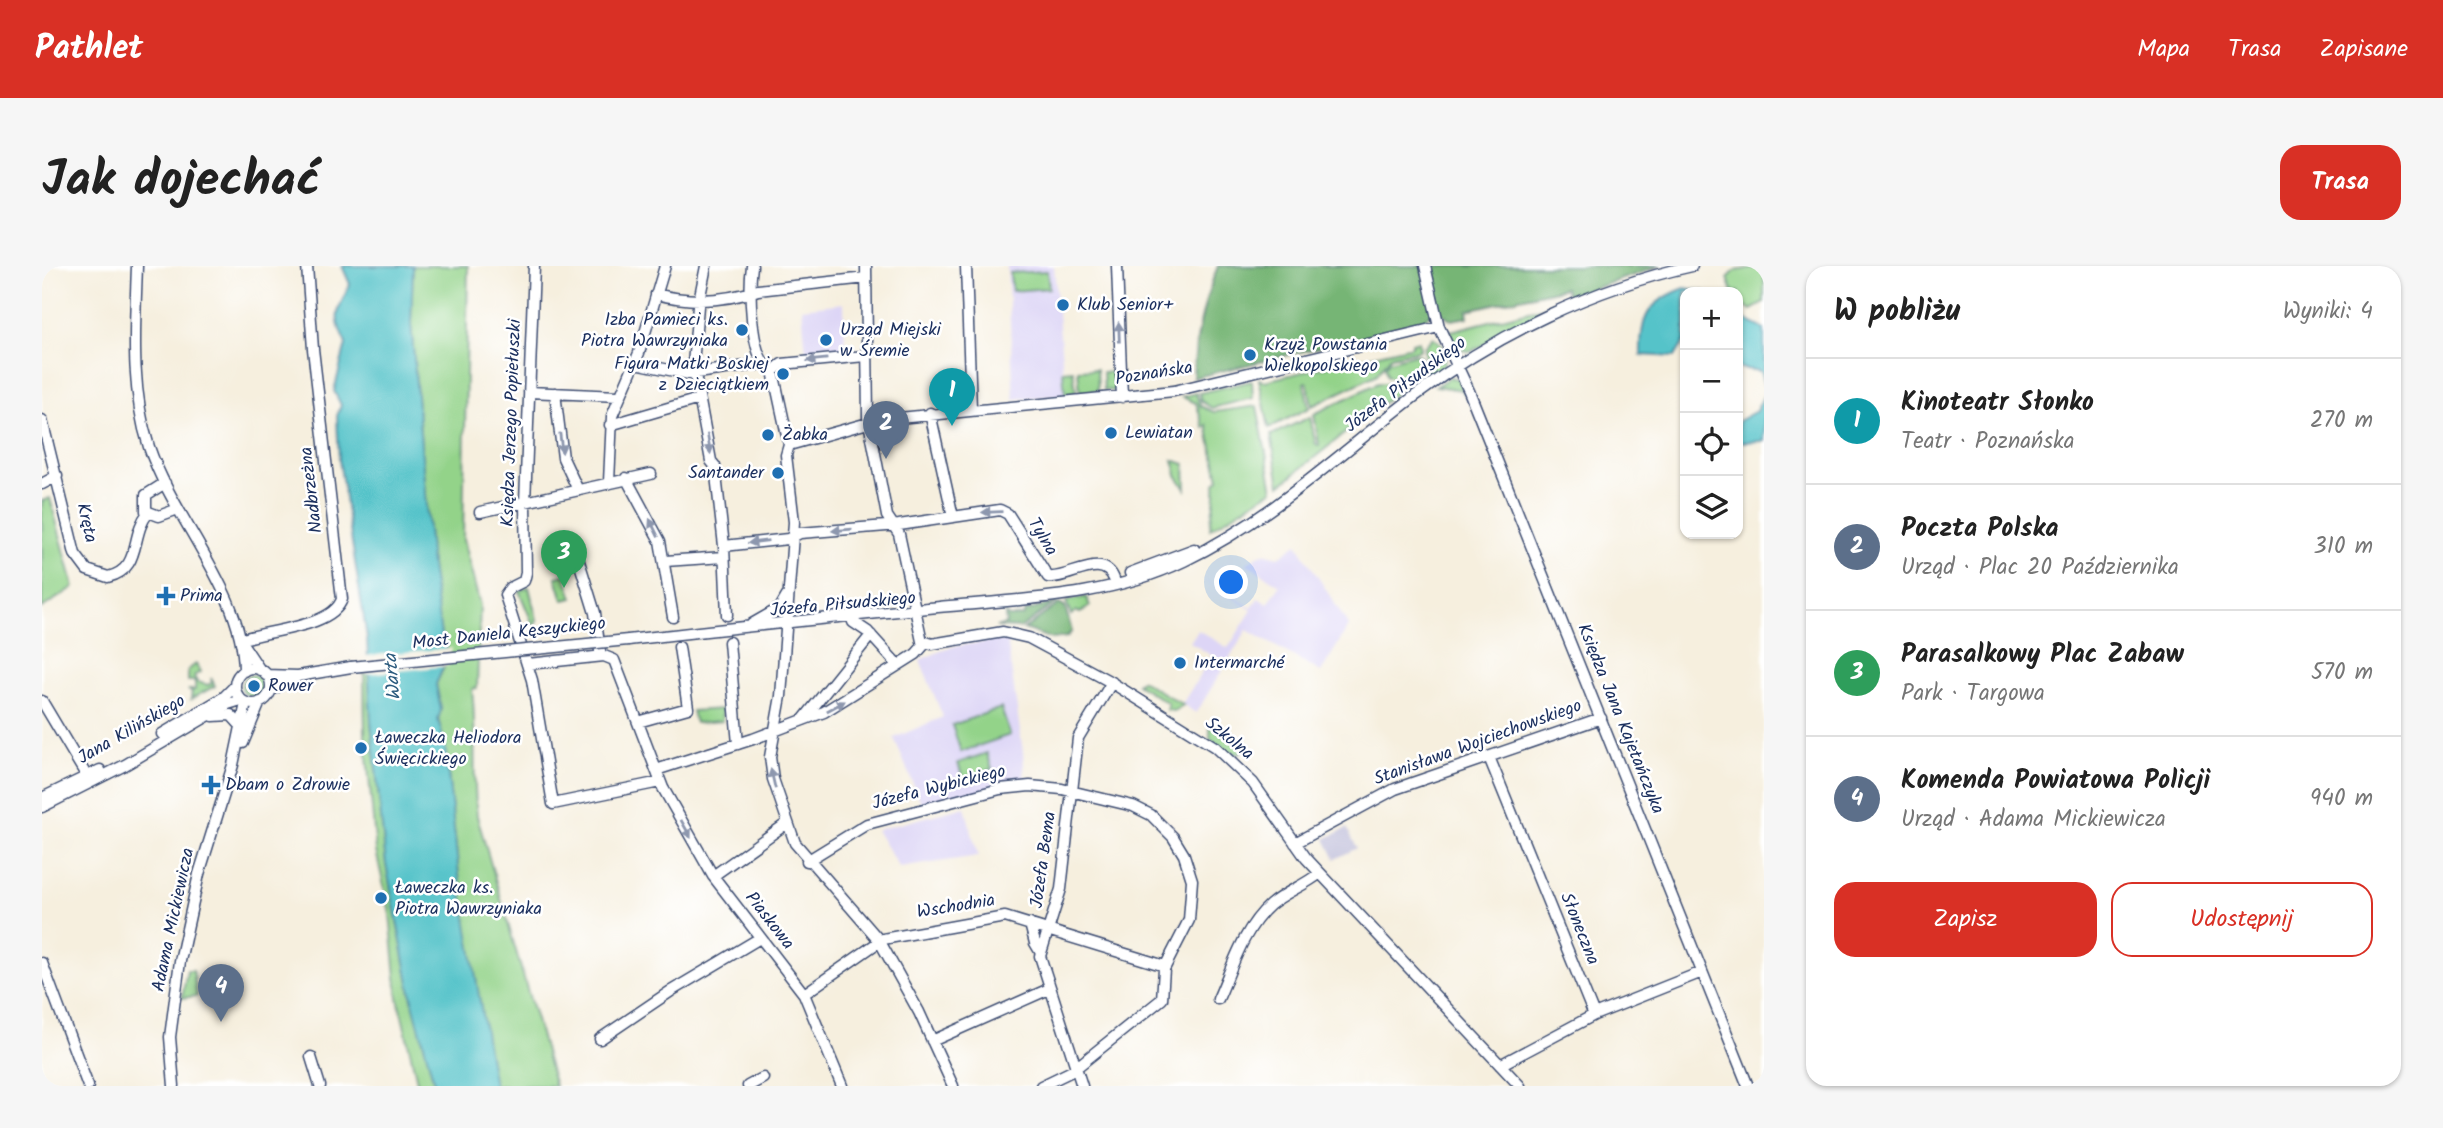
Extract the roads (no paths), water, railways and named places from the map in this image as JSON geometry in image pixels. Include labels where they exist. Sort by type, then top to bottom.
[{"type":"street","points":[[137,266],[134,362],[149,447],[270,691]]},
{"type":"street","name":"Nadbrzeżna","points":[[244,643],[322,620],[342,601],[313,349],[307,266]]},
{"type":"street","name":"Księdza Jerzego Popiełuszki","points":[[528,664],[505,595],[510,588],[524,581],[534,266]]},
{"type":"street","points":[[609,482],[610,425],[618,396],[635,363],[665,266]]},
{"type":"street","points":[[706,266],[694,341],[693,373],[711,461],[715,466],[724,551],[727,615]]},
{"type":"street","points":[[752,266],[750,294],[759,357],[762,363],[773,371],[789,445],[786,453],[794,519],[771,772],[786,824],[807,861],[880,940],[953,1086]]},
{"type":"street","points":[[656,770],[773,732],[838,705],[919,652],[923,641],[914,613],[900,534],[887,516],[869,423],[865,356],[866,266]]},
{"type":"street","points":[[966,266],[971,409]]},
{"type":"street","points":[[1117,266],[1122,397]]},
{"type":"street","points":[[1425,266],[1439,327],[1458,366]]},
{"type":"street","name":"Józefa Piłsudskiego","points":[[718,631],[752,624],[853,622],[1099,590],[1153,573],[1184,561],[1235,532],[1304,486],[1413,397],[1458,366],[1524,327],[1629,283],[1692,266]]},
{"type":"street","points":[[656,294],[699,300],[750,294],[792,285],[866,278]]},
{"type":"street","name":"Poznańska","points":[[789,445],[869,423],[930,413],[1174,391],[1439,327]]},
{"type":"street","points":[[773,371],[782,364],[865,356]]},
{"type":"street","points":[[635,363],[693,373],[762,363]]},
{"type":"street","name":"Księdza Jana Kajetańczyka","points":[[1458,366],[1748,1086]]},
{"type":"street","points":[[529,392],[618,396]]},
{"type":"street","points":[[555,393],[563,458],[578,490]]},
{"type":"street","points":[[610,425],[699,399]]},
{"type":"street","points":[[930,413],[953,517]]},
{"type":"street","name":"Kręta","points":[[42,420],[77,558],[83,567],[96,576],[112,576],[129,566],[134,555],[138,528],[148,513]]},
{"type":"street","points":[[480,512],[651,474]]},
{"type":"street","points":[[42,484],[57,476]]},
{"type":"street","points":[[626,478],[655,529],[665,561],[673,617]]},
{"type":"street","points":[[165,483],[146,495],[144,504],[148,513],[159,516],[178,509]]},
{"type":"street","name":"Tylna","points":[[665,561],[793,537],[800,533],[1003,511],[1048,577],[1101,566],[1110,571],[1114,579]]},
{"type":"street","name":"Józefa Piłsudskiego","points":[[1058,595],[1114,579],[1235,532]]},
{"type":"street","points":[[578,558],[595,613],[601,657],[528,664],[552,804],[660,782]]},
{"type":"street","points":[[752,624],[780,608],[787,596]]},
{"type":"street","name":"Józefa Piłsudskiego","points":[[628,640],[914,613]]},
{"type":"street","points":[[853,622],[871,635],[897,664]]},
{"type":"street","name":"Szkolna","points":[[923,641],[932,644],[1013,633],[1049,647],[1112,682],[1178,722],[1231,760],[1253,783],[1295,843],[1320,873],[1520,1086]]},
{"type":"street","points":[[803,720],[871,635]]},
{"type":"street","name":"Most Daniela Kęszyckiego","points":[[298,676],[351,667],[628,640]]},
{"type":"street","points":[[729,642],[738,744]]},
{"type":"street","points":[[244,643],[244,671],[235,686],[244,701],[260,702],[270,691],[298,676]]},
{"type":"street","points":[[637,720],[688,708],[679,647]]},
{"type":"street","name":"Piaskowa","points":[[601,657],[614,660],[660,782],[713,876],[804,994],[842,1086]]},
{"type":"street","points":[[244,671],[298,676]]},
{"type":"street","name":"Józefa Bema","points":[[1041,953],[1062,883],[1079,734],[1112,682]]},
{"type":"street","name":"Jana Kilińskiego","points":[[42,807],[224,698],[235,686]]},
{"type":"street","points":[[42,701],[88,780]]},
{"type":"street","name":"Jana Kilińskiego","points":[[42,798],[88,780],[213,716],[228,705],[244,701]]},
{"type":"street","name":"Adama Mickiewicza","points":[[174,1086],[170,1037],[180,961],[201,867],[233,765],[242,726],[244,701]]},
{"type":"street","name":"Adama Mickiewicza","points":[[233,765],[260,702]]},
{"type":"street","name":"Jana Kilińskiego","points":[[213,716],[231,715],[242,726]]},
{"type":"street","name":"Stanisława Wojciechowskiego","points":[[1295,843],[1395,789],[1601,718]]},
{"type":"street","name":"Słoneczna","points":[[1489,757],[1594,1015]]},
{"type":"street","name":"Józefa Wybickiego","points":[[807,861],[867,824],[978,794],[1030,786],[1115,800],[1145,811],[1168,831],[1181,848],[1191,874],[1191,907],[1184,932],[1165,966],[1160,1003],[1076,1068],[1041,1086]]},
{"type":"street","points":[[713,876],[786,824]]},
{"type":"street","points":[[1218,999],[1254,922],[1272,904],[1300,889],[1320,873]]},
{"type":"street","name":"Wschodnia","points":[[804,994],[880,940],[1005,917],[1165,966]]},
{"type":"street","points":[[1030,923],[1082,1086]]},
{"type":"street","points":[[600,1039],[670,991],[760,938]]},
{"type":"street","points":[[42,963],[83,1084]]},
{"type":"street","points":[[1500,1065],[1594,1015],[1702,972]]},
{"type":"street","points":[[932,1041],[1049,989]]},
{"type":"street","points":[[311,1057],[320,1086]]},
{"type":"street","points":[[748,1086],[763,1078]]},
{"type":"water","name":"Warta","points":[[342,266],[413,266],[411,323],[431,566],[441,635],[449,653],[436,684],[441,710],[438,719],[445,746],[459,875],[494,1086],[435,1086],[413,1003],[386,864],[371,722],[367,638],[339,460],[337,416],[341,405],[334,391],[346,344],[339,327],[338,314],[350,284]]},
{"type":"water","points":[[1680,290],[1680,348],[1675,357],[1641,355],[1642,330],[1649,312],[1672,293]]},
{"type":"water","points":[[1743,318],[1764,329],[1764,385],[1760,371],[1743,369]]},
{"type":"water","points":[[1764,395],[1764,441],[1743,442],[1743,418],[1756,411]]},
{"type":"place","name":"Klub Senior+","points":[[1063,305]]},
{"type":"place","name":"Izba Pamieci ks. Piotra Wawrzyniaka","points":[[742,330]]},
{"type":"place","name":"Urząd Miejski w Śremie","points":[[826,340]]},
{"type":"place","name":"Krzyż Powstania Wielkopolskiego","points":[[1250,355]]},
{"type":"place","name":"Figura Matki Boskiej z Dzieciątkiem","points":[[783,374]]},
{"type":"place","name":"Kinoteatr Słonko","points":[[952,426]]},
{"type":"place","name":"Lewiatan","points":[[1111,433]]},
{"type":"place","name":"Żabka","points":[[768,435]]},
{"type":"place","name":"Poczta Polska","points":[[886,459]]},
{"type":"place","name":"Santander","points":[[778,473]]},
{"type":"place","name":"Parasalkowy Plac Zabaw","points":[[564,588]]},
{"type":"place","name":"Prima","points":[[166,596]]},
{"type":"place","name":"Intermarché","points":[[1180,663]]},
{"type":"place","name":"Rower","points":[[254,686]]},
{"type":"place","name":"Ławeczka Heliodora Święcickiego","points":[[361,748]]},
{"type":"place","name":"Dbam o Zdrowie","points":[[211,785]]},
{"type":"place","name":"Ławeczka ks. Piotra Wawrzyniaka","points":[[381,898]]},
{"type":"place","name":"Komenda Powiatowa Policji","points":[[221,1022]]}]
